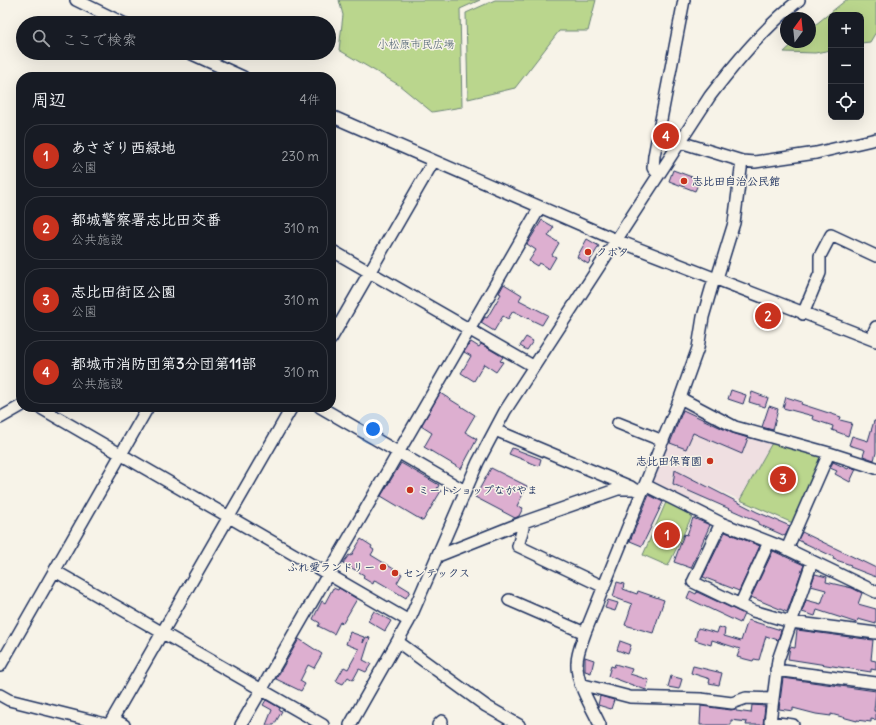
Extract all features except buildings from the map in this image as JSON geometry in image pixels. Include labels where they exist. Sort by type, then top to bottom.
[{"type":"street","points":[[76,0],[109,16]]},
{"type":"street","points":[[658,174],[653,168],[654,156],[684,0]]},
{"type":"street","points":[[350,725],[409,621],[465,491],[495,430],[533,366],[710,96],[743,53],[768,26],[799,0]]},
{"type":"street","points":[[205,60],[232,72]]},
{"type":"street","points":[[336,118],[433,162],[616,240],[803,314],[873,340],[876,327]]},
{"type":"street","points":[[680,142],[742,161],[755,162],[816,153],[876,139]]},
{"type":"street","points":[[600,725],[580,684],[576,664],[585,633],[641,489],[663,441],[698,348],[703,317],[714,279],[718,275],[734,223],[742,161]]},
{"type":"street","points":[[336,331],[433,162]]},
{"type":"street","points":[[242,725],[540,207]]},
{"type":"street","points":[[803,314],[820,273],[820,256],[831,235],[876,256]]},
{"type":"street","points":[[336,253],[533,366]]},
{"type":"street","points":[[680,398],[741,429],[829,453],[876,468]]},
{"type":"street","points":[[0,418],[16,409]]},
{"type":"street","points":[[48,412],[409,621]]},
{"type":"street","points":[[0,666],[145,412]]},
{"type":"street","points":[[0,695],[9,700],[109,725],[289,412]]},
{"type":"street","points":[[329,412],[465,491]]},
{"type":"street","points":[[618,423],[663,441]]},
{"type":"street","points":[[495,430],[787,549],[876,592]]},
{"type":"street","points":[[787,549],[829,453]]},
{"type":"street","points":[[438,556],[521,523],[618,488],[641,489]]},
{"type":"street","points":[[521,523],[523,528],[518,546],[604,587]]},
{"type":"street","points":[[721,523],[693,582],[740,605],[791,622],[876,633]]},
{"type":"street","points":[[740,605],[769,542]]},
{"type":"street","points":[[793,725],[770,724],[776,670],[812,562]]},
{"type":"street","points":[[55,571],[323,725]]},
{"type":"street","points":[[509,600],[585,633]]},
{"type":"street","points":[[398,642],[486,706],[519,725]]},
{"type":"street","points":[[776,670],[876,683]]},
{"type":"street","points":[[580,684],[630,697],[701,699],[732,703],[746,698],[773,699]]},
{"type":"street","points":[[113,719],[124,725]]},
{"type":"shaded area","name":"志比田保育園","points":[[682,403],[773,441],[740,500],[709,486],[698,507],[650,481]]},
{"type":"green space","name":"小松原市民広場","points":[[339,0],[480,0],[460,9],[462,107],[432,112],[399,85],[339,50],[343,15]]},
{"type":"green space","points":[[495,0],[596,0],[588,31],[559,31],[515,88],[468,99],[466,13]]},
{"type":"green space","points":[[846,0],[876,0],[876,32],[870,42],[864,43],[864,12],[831,12]]},
{"type":"green space","points":[[828,14],[828,51],[815,53],[784,52],[788,48],[816,48],[816,24]]},
{"type":"green space","points":[[773,441],[823,453],[795,524],[740,500]]},
{"type":"green space","points":[[667,500],[693,514],[668,566],[643,555]]},
{"type":"place","name":"都城市消防団第3分団第11部","points":[[666,136]]},
{"type":"place","name":"志比田自治公民館","points":[[684,181]]},
{"type":"place","name":"クボタ","points":[[588,252]]},
{"type":"place","name":"都城警察署志比田交番","points":[[768,316]]},
{"type":"place","name":"志比田保育園","points":[[710,461]]},
{"type":"place","name":"志比田街区公園","points":[[783,479]]},
{"type":"place","name":"ミートショップながやま","points":[[410,490]]},
{"type":"place","name":"あさぎり西緑地","points":[[667,535]]},
{"type":"place","name":"ふれ愛ランドリー","points":[[383,567]]},
{"type":"place","name":"センテックス","points":[[395,573]]}]
